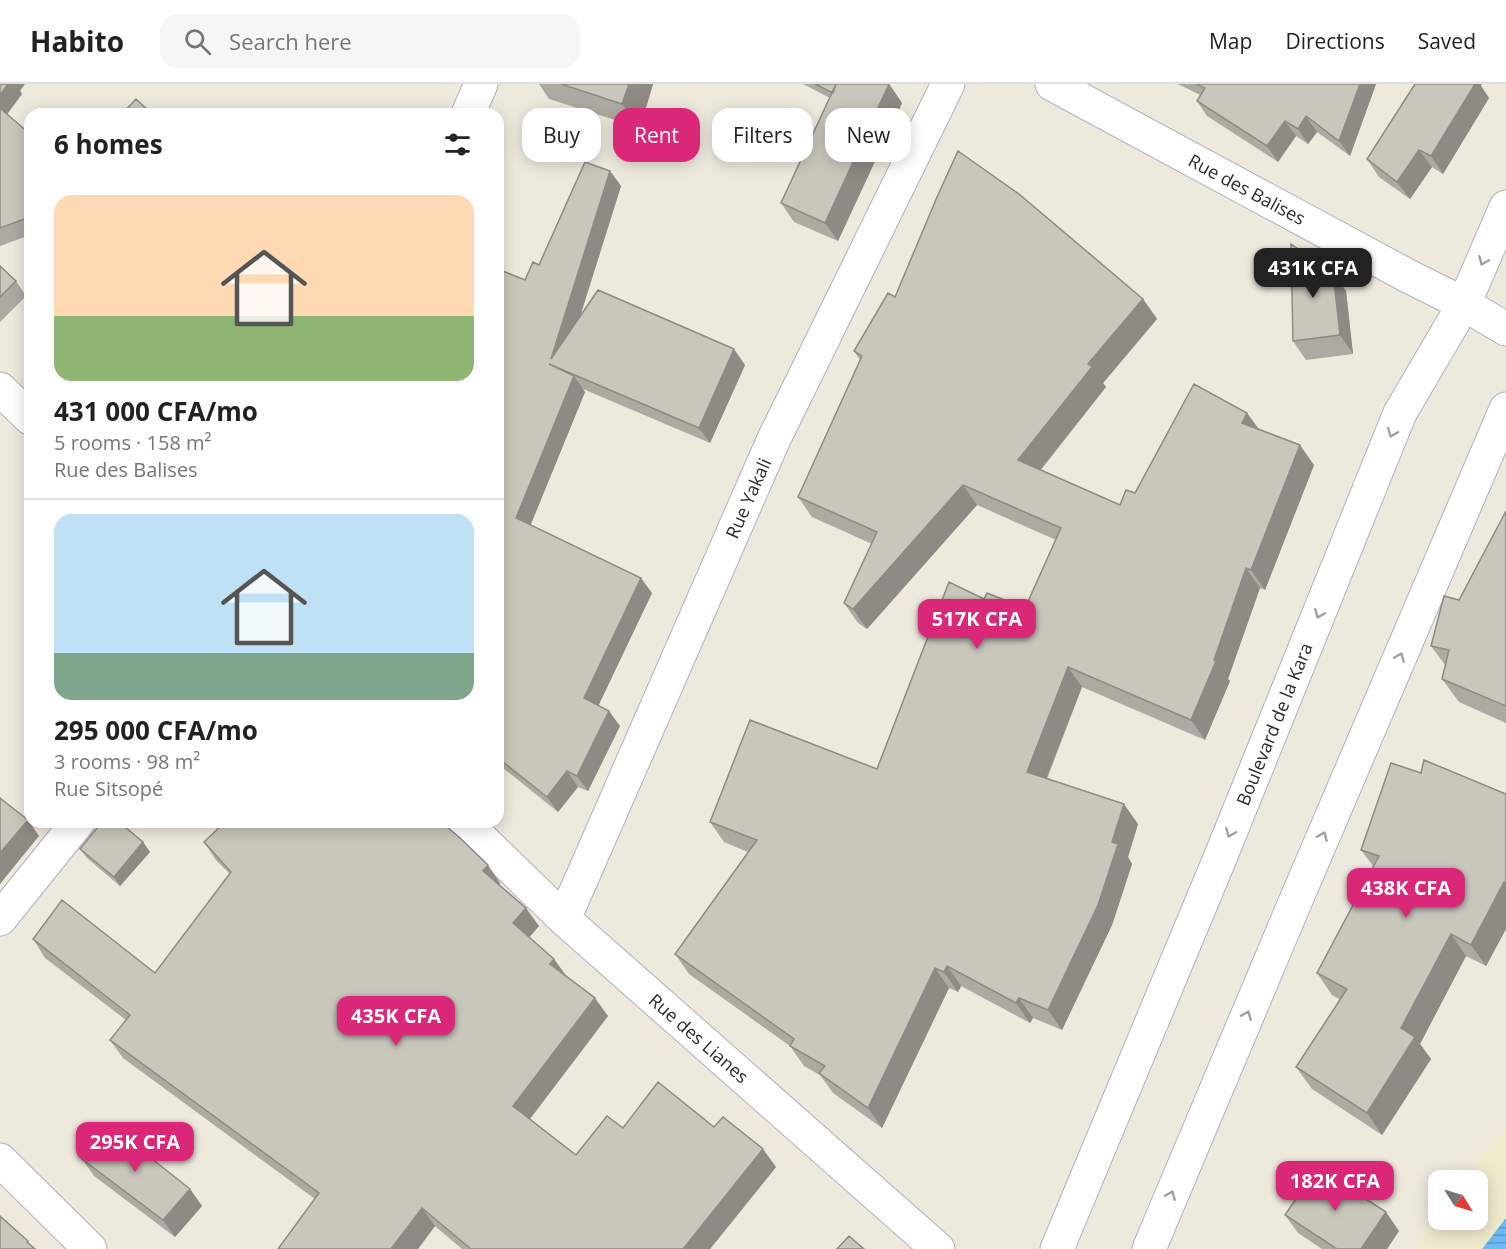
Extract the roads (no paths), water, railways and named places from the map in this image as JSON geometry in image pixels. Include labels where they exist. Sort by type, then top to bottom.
[{"type":"street","points":[[471,108],[481,84]]},
{"type":"street","name":"Rue Yakali","points":[[564,919],[773,441],[948,84]]},
{"type":"street","name":"Rue des Balises","points":[[1052,84],[1453,298],[1506,329]]},
{"type":"street","name":"Boulevard de la Kara","points":[[1057,1249],[1218,863],[1400,413],[1453,298],[1506,207]]},
{"type":"street","points":[[0,389],[24,412]]},
{"type":"street","points":[[1149,1249],[1506,409]]},
{"type":"street","points":[[0,919],[73,828]]},
{"type":"street","name":"Rue des Lianes","points":[[470,828],[564,919],[938,1249]]},
{"type":"street","points":[[0,1160],[90,1249]]},
{"type":"water","points":[[1506,1218],[1506,1249],[1482,1249]]}]
